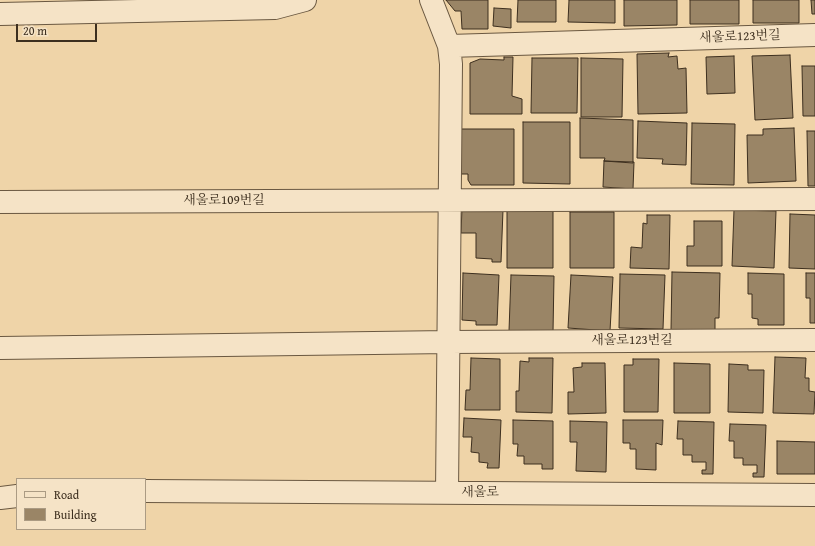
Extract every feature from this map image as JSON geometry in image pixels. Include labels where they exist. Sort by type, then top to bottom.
[{"type":"street","points":[[0,14],[275,8],[305,0]]},
{"type":"street","points":[[431,0],[449,46],[451,64],[447,493]]},
{"type":"street","name":"새울로123번길","points":[[449,46],[815,35]]},
{"type":"street","points":[[449,199],[815,199]]},
{"type":"street","name":"새울로109번길","points":[[0,202],[449,199]]},
{"type":"street","name":"새울로123번길","points":[[448,342],[815,340]]},
{"type":"street","points":[[0,348],[448,342]]},
{"type":"street","name":"새울로","points":[[146,491],[815,496]]},
{"type":"street","points":[[0,498],[16,496]]},
{"type":"building","points":[[446,0],[488,0],[488,29],[462,29],[461,11],[455,11]]},
{"type":"building","points":[[518,0],[556,0],[556,22],[517,22]]},
{"type":"building","points":[[569,0],[615,0],[615,23],[568,22]]},
{"type":"building","points":[[624,0],[677,0],[677,25],[624,26]]},
{"type":"building","points":[[690,0],[739,0],[739,24],[690,24]]},
{"type":"building","points":[[753,0],[799,0],[799,23],[753,23]]},
{"type":"building","points":[[811,0],[815,0],[815,14],[812,14]]},
{"type":"building","points":[[494,8],[511,9],[511,28],[493,26]]},
{"type":"building","points":[[669,53],[668,57],[677,56],[678,69],[686,68],[687,113],[638,114],[637,54]]},
{"type":"building","points":[[790,55],[793,118],[755,120],[752,56]]},
{"type":"building","points":[[734,56],[735,93],[707,94],[706,57]]},
{"type":"building","points":[[504,57],[513,57],[512,96],[522,99],[522,114],[470,114],[470,63],[480,59],[504,60]]},
{"type":"building","points":[[532,58],[578,58],[577,113],[531,113]]},
{"type":"building","points":[[581,58],[623,59],[622,117],[581,117]]},
{"type":"building","points":[[802,66],[815,66],[815,116],[803,116]]},
{"type":"building","points":[[580,118],[633,120],[633,163],[604,161],[605,158],[580,158]]},
{"type":"building","points":[[638,121],[687,123],[686,165],[662,164],[663,159],[637,158]]},
{"type":"building","points":[[523,122],[570,122],[570,184],[523,183]]},
{"type":"building","points":[[692,123],[735,124],[734,185],[691,184]]},
{"type":"building","points":[[794,128],[796,181],[748,183],[747,135],[763,135],[763,129]]},
{"type":"building","points":[[461,129],[514,129],[514,185],[471,185],[468,180],[468,174],[461,174]]},
{"type":"building","points":[[807,131],[815,131],[815,186],[808,186]]},
{"type":"building","points":[[604,161],[634,162],[633,189],[603,187]]},
{"type":"building","points":[[462,208],[503,210],[501,262],[492,262],[492,259],[476,258],[476,233],[461,233]]},
{"type":"building","points":[[507,208],[553,208],[553,268],[507,268]]},
{"type":"building","points":[[734,210],[776,211],[774,268],[732,266]]},
{"type":"building","points":[[570,212],[614,212],[614,268],[570,268]]},
{"type":"building","points":[[790,214],[815,215],[815,269],[789,268]]},
{"type":"building","points":[[647,215],[670,215],[669,269],[630,268],[631,247],[642,248],[643,223],[647,224]]},
{"type":"building","points":[[694,221],[722,221],[722,266],[687,266],[687,246],[694,246]]},
{"type":"building","points":[[672,272],[720,273],[719,318],[715,318],[715,331],[671,330]]},
{"type":"building","points":[[463,273],[499,275],[497,325],[476,325],[476,321],[462,320]]},
{"type":"building","points":[[748,273],[784,274],[784,325],[758,325],[758,319],[752,318],[752,294],[748,294]]},
{"type":"building","points":[[806,273],[815,273],[815,323],[810,323],[810,298],[806,298]]},
{"type":"building","points":[[620,274],[665,275],[663,329],[619,328]]},
{"type":"building","points":[[511,275],[554,276],[553,332],[509,331]]},
{"type":"building","points":[[571,275],[613,277],[610,331],[568,328]]},
{"type":"building","points":[[775,357],[806,358],[805,378],[809,378],[809,391],[815,392],[814,414],[773,413]]},
{"type":"building","points":[[471,358],[500,359],[500,410],[465,410],[466,390],[470,390]]},
{"type":"building","points":[[529,358],[553,358],[552,413],[516,412],[516,391],[519,391],[520,361],[529,362]]},
{"type":"building","points":[[633,359],[659,359],[658,412],[624,412],[624,365],[633,365]]},
{"type":"building","points":[[582,363],[605,363],[606,413],[568,414],[568,392],[574,392],[573,368],[582,367]]},
{"type":"building","points":[[674,363],[710,364],[710,413],[674,413]]},
{"type":"building","points":[[729,364],[748,365],[748,370],[764,370],[763,413],[728,412]]},
{"type":"building","points":[[464,418],[501,420],[499,468],[487,468],[488,463],[479,462],[479,453],[471,452],[472,437],[463,437]]},
{"type":"building","points":[[513,420],[553,421],[553,469],[542,469],[542,464],[524,464],[524,456],[517,456],[518,444],[513,444]]},
{"type":"building","points":[[623,420],[663,420],[662,445],[656,443],[656,470],[636,469],[636,449],[630,449],[630,443],[623,443]]},
{"type":"building","points":[[570,421],[607,422],[606,472],[576,471],[577,442],[570,442]]},
{"type":"building","points":[[678,421],[714,422],[713,474],[702,474],[702,470],[706,470],[706,462],[692,462],[692,455],[683,455],[683,439],[677,439]]},
{"type":"building","points":[[730,424],[766,425],[764,477],[753,477],[753,473],[757,473],[757,465],[743,465],[743,458],[734,458],[734,441],[729,441]]},
{"type":"building","points":[[777,441],[815,442],[815,474],[777,474]]}]
